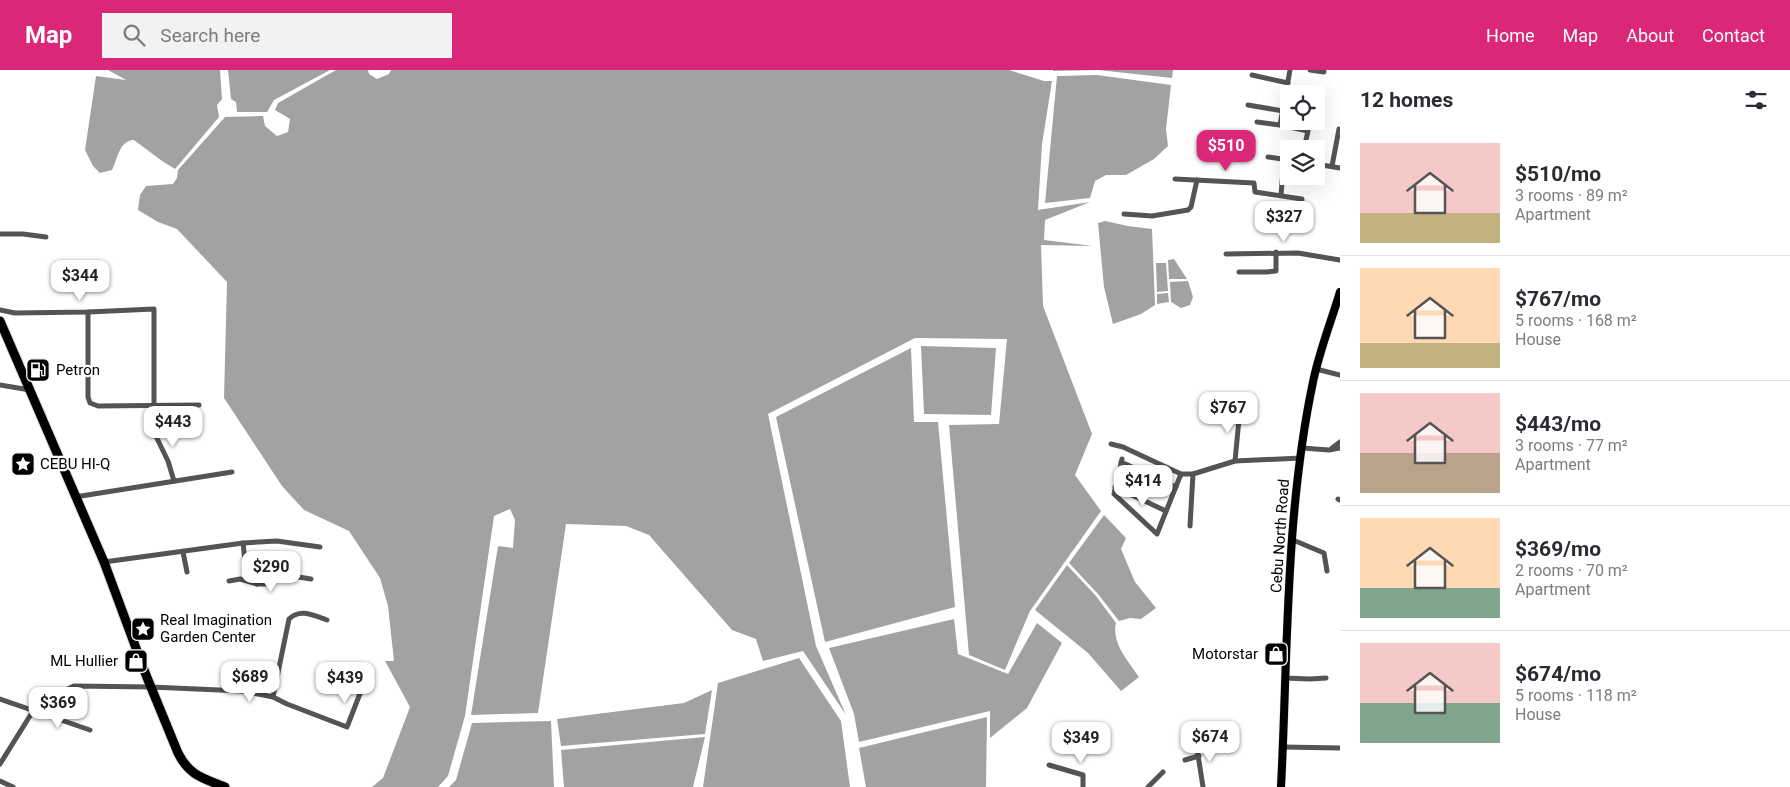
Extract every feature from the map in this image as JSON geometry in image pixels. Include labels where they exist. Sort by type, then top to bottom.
[{"type":"highway","points":[[0,322],[104,562],[151,687],[184,764],[198,776],[224,787]]},
{"type":"main road","name":"Cebu North Road","points":[[1281,787],[1293,540],[1302,448],[1316,370],[1340,292]]},
{"type":"street","points":[[1252,75],[1288,83],[1290,70]]},
{"type":"street","points":[[1310,70],[1324,72]]},
{"type":"street","points":[[1248,105],[1280,110]]},
{"type":"street","points":[[1257,122],[1280,125]]},
{"type":"street","points":[[1332,166],[1339,129]]},
{"type":"street","points":[[1303,130],[1308,131],[1306,140]]},
{"type":"street","points":[[1268,157],[1280,158]]},
{"type":"street","points":[[1325,165],[1340,168]]},
{"type":"street","points":[[1175,179],[1254,183],[1255,192],[1302,198],[1300,228]]},
{"type":"street","points":[[1124,214],[1152,216],[1188,210],[1191,207],[1197,180]]},
{"type":"street","points":[[1281,195],[1283,185]]},
{"type":"street","points":[[0,234],[46,237]]},
{"type":"street","points":[[1238,272],[1276,271],[1276,252]]},
{"type":"street","points":[[1226,254],[1298,253],[1340,260]]},
{"type":"street","points":[[0,310],[15,313],[154,309],[154,406]]},
{"type":"street","points":[[88,312],[88,397],[90,403],[98,406],[199,405]]},
{"type":"street","points":[[1316,370],[1340,375]]},
{"type":"street","points":[[0,385],[30,390]]},
{"type":"street","points":[[1235,461],[1240,409]]},
{"type":"street","points":[[150,424],[168,461],[174,481]]},
{"type":"street","points":[[1329,450],[1340,442]]},
{"type":"street","points":[[1111,444],[1123,447],[1181,474],[1193,474],[1235,461],[1301,458]]},
{"type":"street","points":[[1302,448],[1329,450],[1340,448]]},
{"type":"street","points":[[1176,487],[1121,461],[1114,494],[1157,534],[1176,487],[1181,474]]},
{"type":"street","points":[[75,497],[232,472]]},
{"type":"street","points":[[1190,526],[1193,474]]},
{"type":"street","points":[[1115,487],[1166,511]]},
{"type":"street","points":[[1293,540],[1324,553],[1327,571]]},
{"type":"street","points":[[104,562],[242,543],[277,541],[320,547]]},
{"type":"street","points":[[242,543],[245,561],[257,584]]},
{"type":"street","points":[[183,552],[187,572]]},
{"type":"street","points":[[229,581],[240,579],[257,584],[265,584],[286,575],[311,579]]},
{"type":"street","points":[[273,697],[284,634],[289,619],[298,613],[305,613],[327,620]]},
{"type":"street","points":[[1285,678],[1326,678]]},
{"type":"street","points":[[0,762],[33,711],[43,702],[74,686],[242,691],[273,697],[347,727],[361,691],[360,686],[355,680]]},
{"type":"street","points":[[0,699],[90,730]]},
{"type":"street","points":[[1196,742],[1203,787]]},
{"type":"street","points":[[1283,747],[1340,748]]},
{"type":"street","points":[[1185,760],[1198,756]]},
{"type":"street","points":[[1049,764],[1083,775],[1083,787]]},
{"type":"street","points":[[1148,787],[1163,772]]},
{"type":"street","points":[[0,782],[13,787]]},
{"type":"shaded area","points":[[108,70],[220,70],[222,99],[217,105],[219,117],[175,169],[134,140],[125,143],[122,147],[112,170],[100,173],[93,166],[85,150],[96,76],[126,80]]},
{"type":"shaded area","points":[[228,70],[330,70],[274,100],[267,112],[237,112],[236,102],[231,99]]},
{"type":"shaded area","points":[[336,70],[368,70],[369,74],[377,79],[389,74],[391,70],[1009,70],[1044,81],[1052,81],[1042,144],[1038,210],[1090,202],[1045,220],[1044,240],[1093,246],[1041,245],[1043,306],[1092,434],[1075,475],[1101,511],[1030,611],[1005,670],[969,655],[949,425],[999,424],[1007,339],[915,338],[768,414],[816,646],[846,715],[803,651],[763,661],[756,639],[732,630],[649,535],[626,526],[566,524],[538,713],[471,715],[498,546],[513,548],[515,520],[510,509],[494,516],[465,716],[448,776],[438,787],[372,787],[383,778],[410,707],[385,661],[394,661],[388,606],[380,578],[349,531],[304,510],[282,486],[224,398],[227,282],[177,229],[158,222],[138,210],[140,195],[146,186],[173,184],[177,178],[178,170],[225,117],[263,116],[265,126],[277,136],[288,132],[290,119],[275,110],[278,103]]},
{"type":"shaded area","points":[[1053,70],[1098,70],[1053,71]]},
{"type":"shaded area","points":[[1098,70],[1173,70],[1172,78]]},
{"type":"shaded area","points":[[1097,75],[1171,85],[1166,129],[1168,146],[1154,159],[1126,175],[1106,175],[1095,181],[1090,198],[1045,203],[1057,76]]},
{"type":"shaded area","points":[[1105,221],[1152,229],[1155,305],[1141,314],[1113,324],[1104,287],[1098,223]]},
{"type":"shaded area","points":[[1174,259],[1187,279],[1169,279],[1168,260]]},
{"type":"shaded area","points":[[1156,263],[1166,263],[1168,291],[1157,292]]},
{"type":"shaded area","points":[[1188,281],[1193,297],[1190,305],[1181,308],[1171,302],[1170,282]]},
{"type":"shaded area","points":[[1168,293],[1169,302],[1157,304],[1157,294]]},
{"type":"shaded area","points":[[921,346],[996,348],[991,415],[924,414]]},
{"type":"shaded area","points":[[911,348],[914,422],[938,422],[955,607],[825,642],[776,417]]},
{"type":"shaded area","points":[[1104,515],[1126,538],[1121,549],[1135,582],[1156,608],[1141,619],[1130,618],[1119,621],[1098,594],[1069,563]]},
{"type":"shaded area","points":[[1067,565],[1096,596],[1116,623],[1115,630],[1118,645],[1139,677],[1121,691],[1088,653],[1035,610]]},
{"type":"shaded area","points":[[954,619],[958,654],[1008,674],[1037,623],[1062,643],[1027,708],[990,738],[990,711],[859,742],[854,714],[829,648]]},
{"type":"shaded area","points":[[799,658],[841,721],[850,787],[703,787],[718,683]]},
{"type":"shaded area","points":[[712,690],[705,734],[561,746],[557,719],[684,703]]},
{"type":"shaded area","points":[[987,717],[986,787],[866,787],[859,748]]},
{"type":"shaded area","points":[[551,721],[554,787],[449,787],[456,780],[472,723]]},
{"type":"shaded area","points":[[705,737],[693,787],[564,787],[561,750]]},
{"type":"place","name":"Petron","points":[[38,370]]},
{"type":"place","name":"CEBU HI-Q","points":[[23,464]]},
{"type":"place","name":"Real Imagination Garden Center","points":[[143,629]]},
{"type":"place","name":"Motorstar","points":[[1276,654]]},
{"type":"place","name":"ML Hullier","points":[[136,661]]}]
